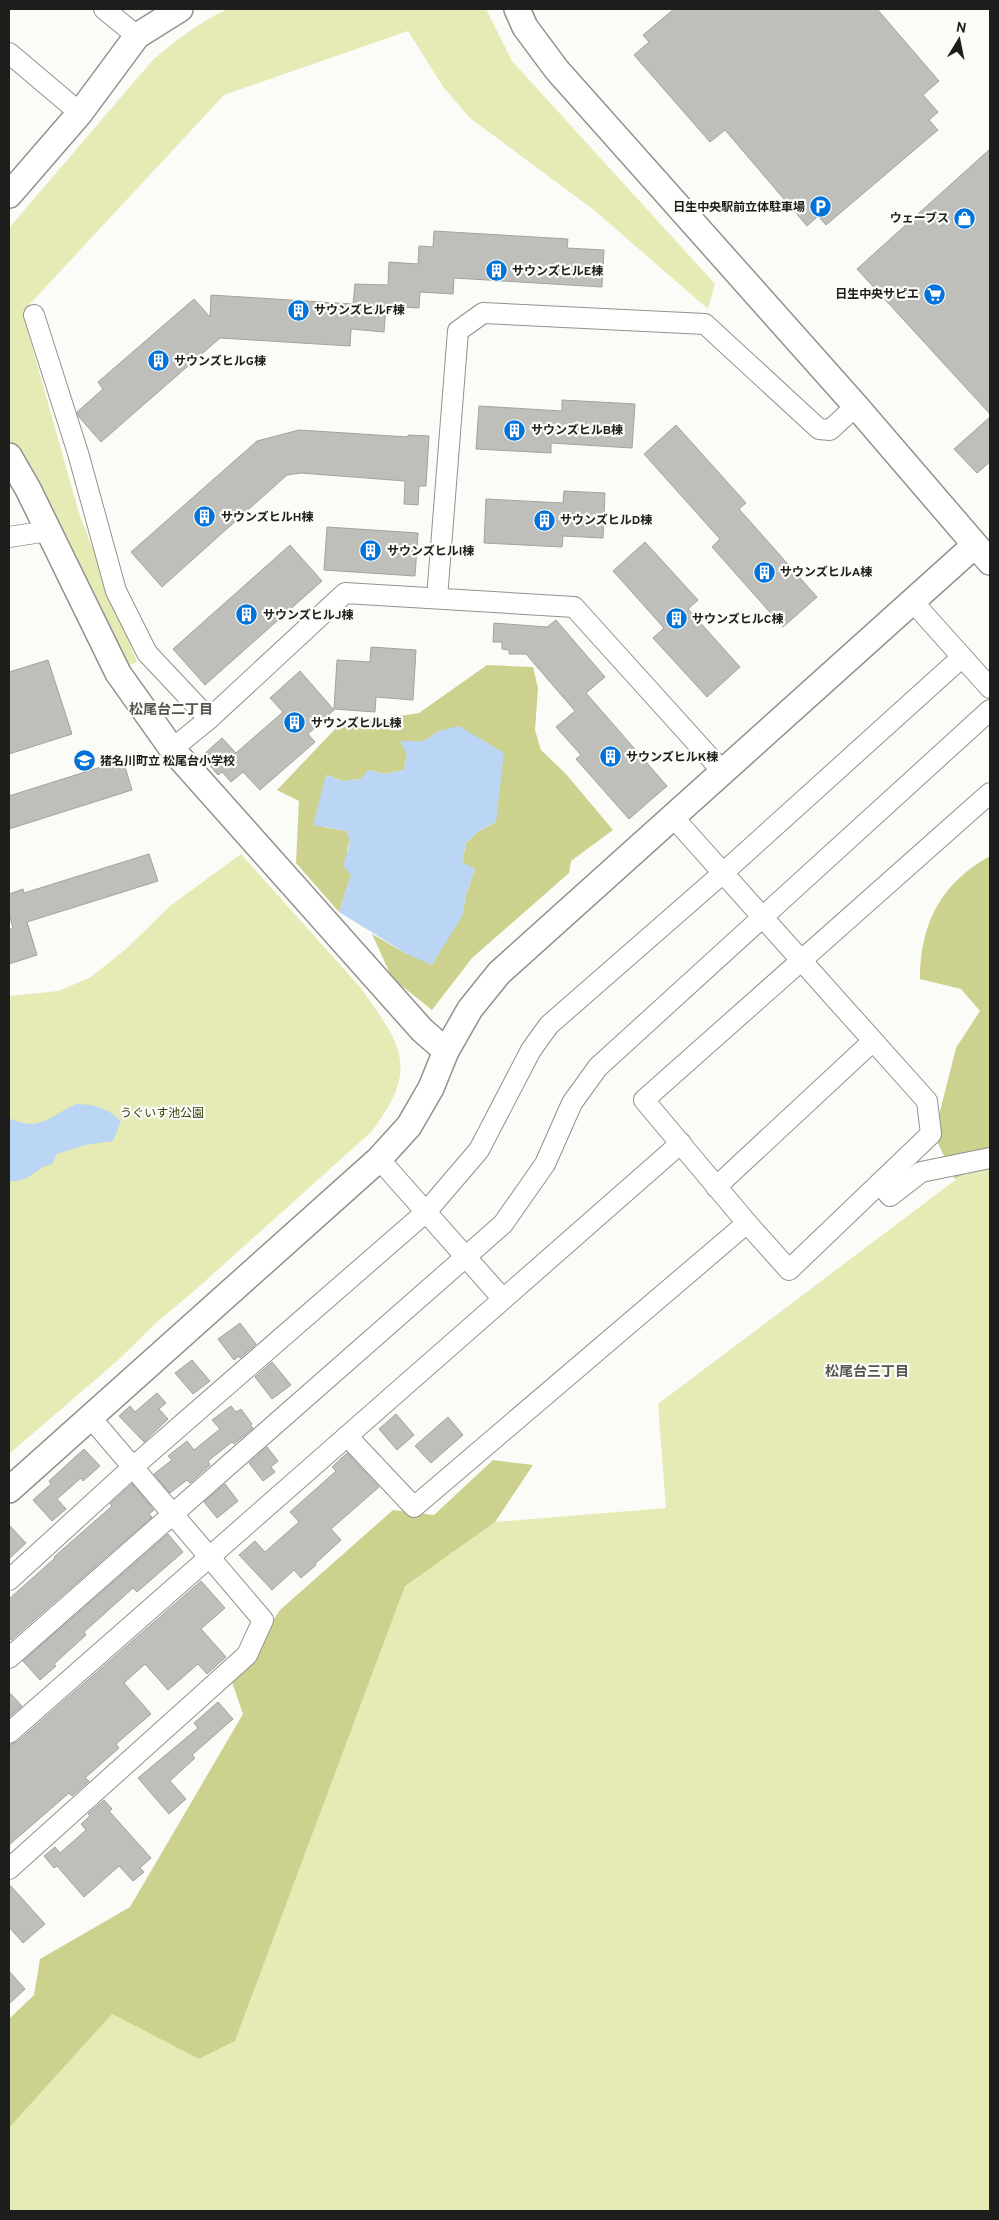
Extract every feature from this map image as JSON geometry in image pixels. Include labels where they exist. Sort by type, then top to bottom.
[{"type":"street","points":[[104,9],[137,36]]},
{"type":"street","points":[[11,187],[80,113],[137,36],[180,9]]},
{"type":"street","points":[[9,1490],[378,1158],[409,1126],[431,1088],[446,1051],[470,1009],[499,973],[913,602],[983,553],[856,406],[557,70],[525,27],[517,9]]},
{"type":"street","points":[[9,53],[80,113]]},
{"type":"street","points":[[437,598],[458,331],[483,313],[705,324],[819,429],[830,430],[856,406]]},
{"type":"street","points":[[34,316],[78,453],[116,591],[147,653],[209,719]]},
{"type":"street","points":[[9,456],[118,673],[172,749],[422,1030],[446,1051]]},
{"type":"street","points":[[9,537],[48,531]]},
{"type":"street","points":[[172,749],[209,719],[345,593],[574,607],[723,772]]},
{"type":"street","points":[[913,602],[961,658],[990,688]]},
{"type":"street","points":[[9,1580],[133,1467],[426,1212],[479,1150],[530,1050],[549,1025],[723,873],[961,658]]},
{"type":"street","points":[[9,1658],[503,1224],[545,1164],[572,1103],[598,1067],[764,918],[990,710]]},
{"type":"street","points":[[674,817],[723,873],[764,918],[801,960],[927,1102],[931,1134],[788,1270],[746,1224],[644,1100],[801,960],[990,793]]},
{"type":"street","points":[[716,1187],[873,1041]]},
{"type":"street","points":[[9,1733],[680,1144]]},
{"type":"street","points":[[378,1158],[503,1299]]},
{"type":"street","points":[[880,1183],[890,1196],[921,1172],[990,1158]]},
{"type":"street","points":[[347,1436],[414,1507],[746,1224]]},
{"type":"street","points":[[9,1869],[247,1655],[263,1620],[91,1418]]},
{"type":"green space","points":[[228,9],[486,9],[512,61],[715,284],[708,309],[594,210],[470,118],[444,88],[408,31],[224,95],[26,308],[24,318],[79,513],[137,662],[128,666],[9,439],[9,228],[152,61],[188,32]]},
{"type":"green space","points":[[487,665],[533,667],[538,688],[535,730],[541,750],[566,774],[613,830],[571,861],[569,873],[472,958],[432,1010],[392,978],[372,934],[407,954],[462,916],[466,895],[475,869],[462,863],[466,843],[479,831],[496,822],[439,731],[424,741],[401,741],[407,754],[404,770],[385,774],[369,770],[361,779],[343,781],[326,775],[323,827],[347,831],[350,841],[347,850],[351,875],[339,912],[296,863],[299,801],[277,790],[338,726],[419,713]]},
{"type":"green space","name":"うぐいす池公園","points":[[241,854],[360,987],[375,1007],[395,1042],[400,1058],[400,1074],[396,1091],[371,1132],[193,1292],[158,1321],[117,1361],[9,1454],[9,996],[59,991],[91,977],[126,949],[170,906]]},
{"type":"green space","points":[[990,856],[990,1162],[955,1179],[934,1135],[956,1048],[980,1011],[961,989],[920,979],[921,959],[929,923],[946,892],[958,879]]},
{"type":"green space","points":[[990,1163],[990,2211],[9,2211],[9,2128],[112,2014],[199,2059],[235,2041],[405,1585],[495,1522],[666,1508],[658,1404],[958,1178]]},
{"type":"green space","points":[[493,1460],[533,1465],[495,1522],[405,1586],[235,2041],[199,2059],[112,2014],[9,2128],[9,2019],[34,1995],[40,1959],[130,1907],[243,1714],[232,1682],[280,1610],[393,1510],[434,1515]]},
{"type":"water","points":[[459,726],[504,753],[496,822],[479,831],[466,843],[462,862],[475,869],[466,895],[462,916],[432,965],[407,954],[339,912],[351,875],[343,866],[350,842],[347,831],[313,825],[326,775],[343,781],[361,779],[368,770],[385,774],[404,770],[407,754],[400,741],[424,741],[439,731]]},
{"type":"water","points":[[76,1104],[100,1108],[111,1113],[121,1121],[113,1141],[85,1145],[57,1154],[52,1164],[22,1180],[9,1181],[9,1118],[29,1124],[37,1123],[51,1118]]},
{"type":"building","points":[[674,9],[877,9],[939,81],[923,95],[938,112],[929,120],[938,130],[826,225],[818,216],[807,226],[725,130],[710,142],[634,55],[649,42],[643,35]]},
{"type":"building","name":"日生中央サピエ","points":[[990,149],[990,414],[857,269]]},
{"type":"building","points":[[434,231],[568,239],[567,248],[604,250],[602,287],[454,278],[453,294],[420,292],[419,308],[386,306],[384,332],[351,329],[350,346],[220,338],[101,442],[79,417],[77,412],[103,389],[98,382],[194,299],[210,317],[211,295],[353,304],[355,284],[388,285],[389,262],[418,264],[419,246],[433,247]]},
{"type":"building","points":[[562,400],[635,404],[632,448],[551,443],[551,453],[476,449],[479,406],[562,411]]},
{"type":"building","points":[[990,417],[990,462],[977,473],[954,449]]},
{"type":"building","points":[[676,425],[746,503],[739,509],[817,597],[783,627],[712,547],[720,539],[644,454]]},
{"type":"building","name":"サウンズヒルH棟","points":[[299,430],[408,437],[408,435],[429,436],[426,486],[419,486],[418,505],[404,504],[405,481],[301,473],[287,475],[162,587],[131,552],[257,441]]},
{"type":"building","name":"サウンズヒルD棟","points":[[564,491],[605,493],[603,538],[563,536],[562,547],[484,543],[486,499],[563,503]]},
{"type":"building","name":"サウンズヒルI棟","points":[[327,527],[418,533],[415,576],[324,570]]},
{"type":"building","name":"サウンズヒルC棟","points":[[645,542],[698,600],[688,609],[740,667],[707,697],[653,638],[664,628],[613,571]]},
{"type":"building","name":"サウンズヒルJ棟","points":[[290,545],[322,581],[205,685],[173,649]]},
{"type":"building","points":[[556,620],[605,677],[586,693],[667,786],[629,819],[576,759],[581,755],[556,727],[575,711],[526,654],[509,654],[509,650],[502,649],[502,642],[493,642],[494,623],[547,627]]},
{"type":"building","name":"サウンズヒルL棟","points":[[371,647],[416,650],[413,700],[376,697],[375,712],[334,709],[337,660],[370,662]]},
{"type":"building","points":[[48,660],[72,734],[9,754],[9,672]]},
{"type":"building","name":"サウンズヒルL棟","points":[[300,671],[334,710],[308,734],[315,742],[260,790],[243,772],[231,782],[222,772],[218,775],[202,756],[222,738],[236,753],[283,712],[270,698]]},
{"type":"building","points":[[123,760],[132,790],[9,829],[9,796]]},
{"type":"building","points":[[149,854],[158,881],[27,922],[37,955],[9,964],[9,930],[13,928],[9,914],[9,894],[23,889],[24,893]]},
{"type":"building","points":[[240,1323],[256,1344],[240,1358],[239,1356],[234,1360],[218,1339]]},
{"type":"building","points":[[192,1360],[210,1381],[193,1394],[175,1373]]},
{"type":"building","points":[[272,1362],[291,1385],[272,1399],[255,1377]]},
{"type":"building","points":[[157,1393],[166,1403],[159,1409],[168,1419],[144,1442],[119,1416],[130,1406],[135,1412]]},
{"type":"building","points":[[231,1406],[236,1412],[241,1409],[253,1428],[234,1444],[232,1442],[208,1461],[210,1465],[190,1483],[187,1480],[170,1493],[154,1474],[172,1460],[168,1456],[187,1441],[194,1450],[220,1429],[212,1420]]},
{"type":"building","points":[[396,1414],[414,1435],[397,1450],[379,1429]]},
{"type":"building","points":[[448,1417],[463,1435],[431,1463],[415,1446]]},
{"type":"building","points":[[267,1447],[278,1461],[271,1467],[275,1472],[263,1481],[249,1463]]},
{"type":"building","points":[[84,1449],[100,1466],[83,1481],[81,1478],[57,1499],[66,1509],[52,1521],[33,1500],[51,1484],[49,1481]]},
{"type":"building","points":[[347,1453],[379,1487],[331,1529],[341,1540],[316,1565],[301,1578],[294,1570],[272,1590],[239,1555],[255,1541],[265,1552],[299,1522],[290,1512],[336,1471],[332,1467]]},
{"type":"building","points":[[132,1484],[154,1510],[149,1514],[152,1517],[11,1640],[9,1637],[9,1599],[112,1506],[110,1504]]},
{"type":"building","points":[[225,1484],[238,1501],[217,1518],[204,1502]]},
{"type":"building","points":[[9,1525],[26,1543],[9,1559]]},
{"type":"building","points":[[168,1534],[183,1552],[137,1592],[133,1588],[84,1632],[86,1635],[54,1664],[56,1666],[40,1680],[23,1661]]},
{"type":"building","points":[[201,1581],[225,1608],[201,1629],[226,1657],[207,1674],[198,1664],[168,1690],[145,1664],[124,1683],[151,1714],[116,1744],[119,1748],[85,1778],[89,1781],[72,1796],[69,1793],[9,1845],[9,1745],[17,1742]]},
{"type":"building","points":[[9,1692],[22,1706],[9,1717]]},
{"type":"building","points":[[218,1702],[233,1719],[192,1755],[195,1758],[170,1781],[186,1799],[169,1814],[138,1778],[198,1728],[194,1723]]},
{"type":"building","points":[[104,1800],[112,1809],[109,1811],[151,1858],[140,1868],[144,1872],[133,1881],[119,1866],[84,1897],[57,1866],[54,1868],[44,1856],[55,1847],[60,1853],[86,1830],[81,1824],[90,1816],[88,1814]]},
{"type":"building","points":[[9,1884],[45,1924],[23,1943],[9,1927]]},
{"type":"building","points":[[9,1971],[25,1989],[9,2004]]},
{"type":"place","name":"日生中央駅前立体駐車場","points":[[821,207]]},
{"type":"place","name":"ウェーブス","points":[[965,218]]},
{"type":"place","name":"サウンズヒルE棟","points":[[496,271]]},
{"type":"place","name":"日生中央サピエ","points":[[935,294]]},
{"type":"place","name":"サウンズヒルF棟","points":[[298,310]]},
{"type":"place","name":"サウンズヒルG棟","points":[[158,361]]},
{"type":"place","name":"サウンズヒルB棟","points":[[515,430]]},
{"type":"place","name":"サウンズヒルH棟","points":[[205,517]]},
{"type":"place","name":"サウンズヒルD棟","points":[[544,520]]},
{"type":"place","name":"サウンズヒルI棟","points":[[371,551]]},
{"type":"place","name":"サウンズヒルA棟","points":[[764,572]]},
{"type":"place","name":"サウンズヒルJ棟","points":[[247,615]]},
{"type":"place","name":"サウンズヒルC棟","points":[[676,619]]},
{"type":"place","name":"サウンズヒルL棟","points":[[295,723]]},
{"type":"place","name":"サウンズヒルK棟","points":[[610,757]]},
{"type":"place","name":"猪名川町立 松尾台小学校","points":[[84,761]]},
{"type":"district","name":"松尾台二丁目","points":[[171,709]]},
{"type":"district","name":"松尾台三丁目","points":[[867,1371]]}]
